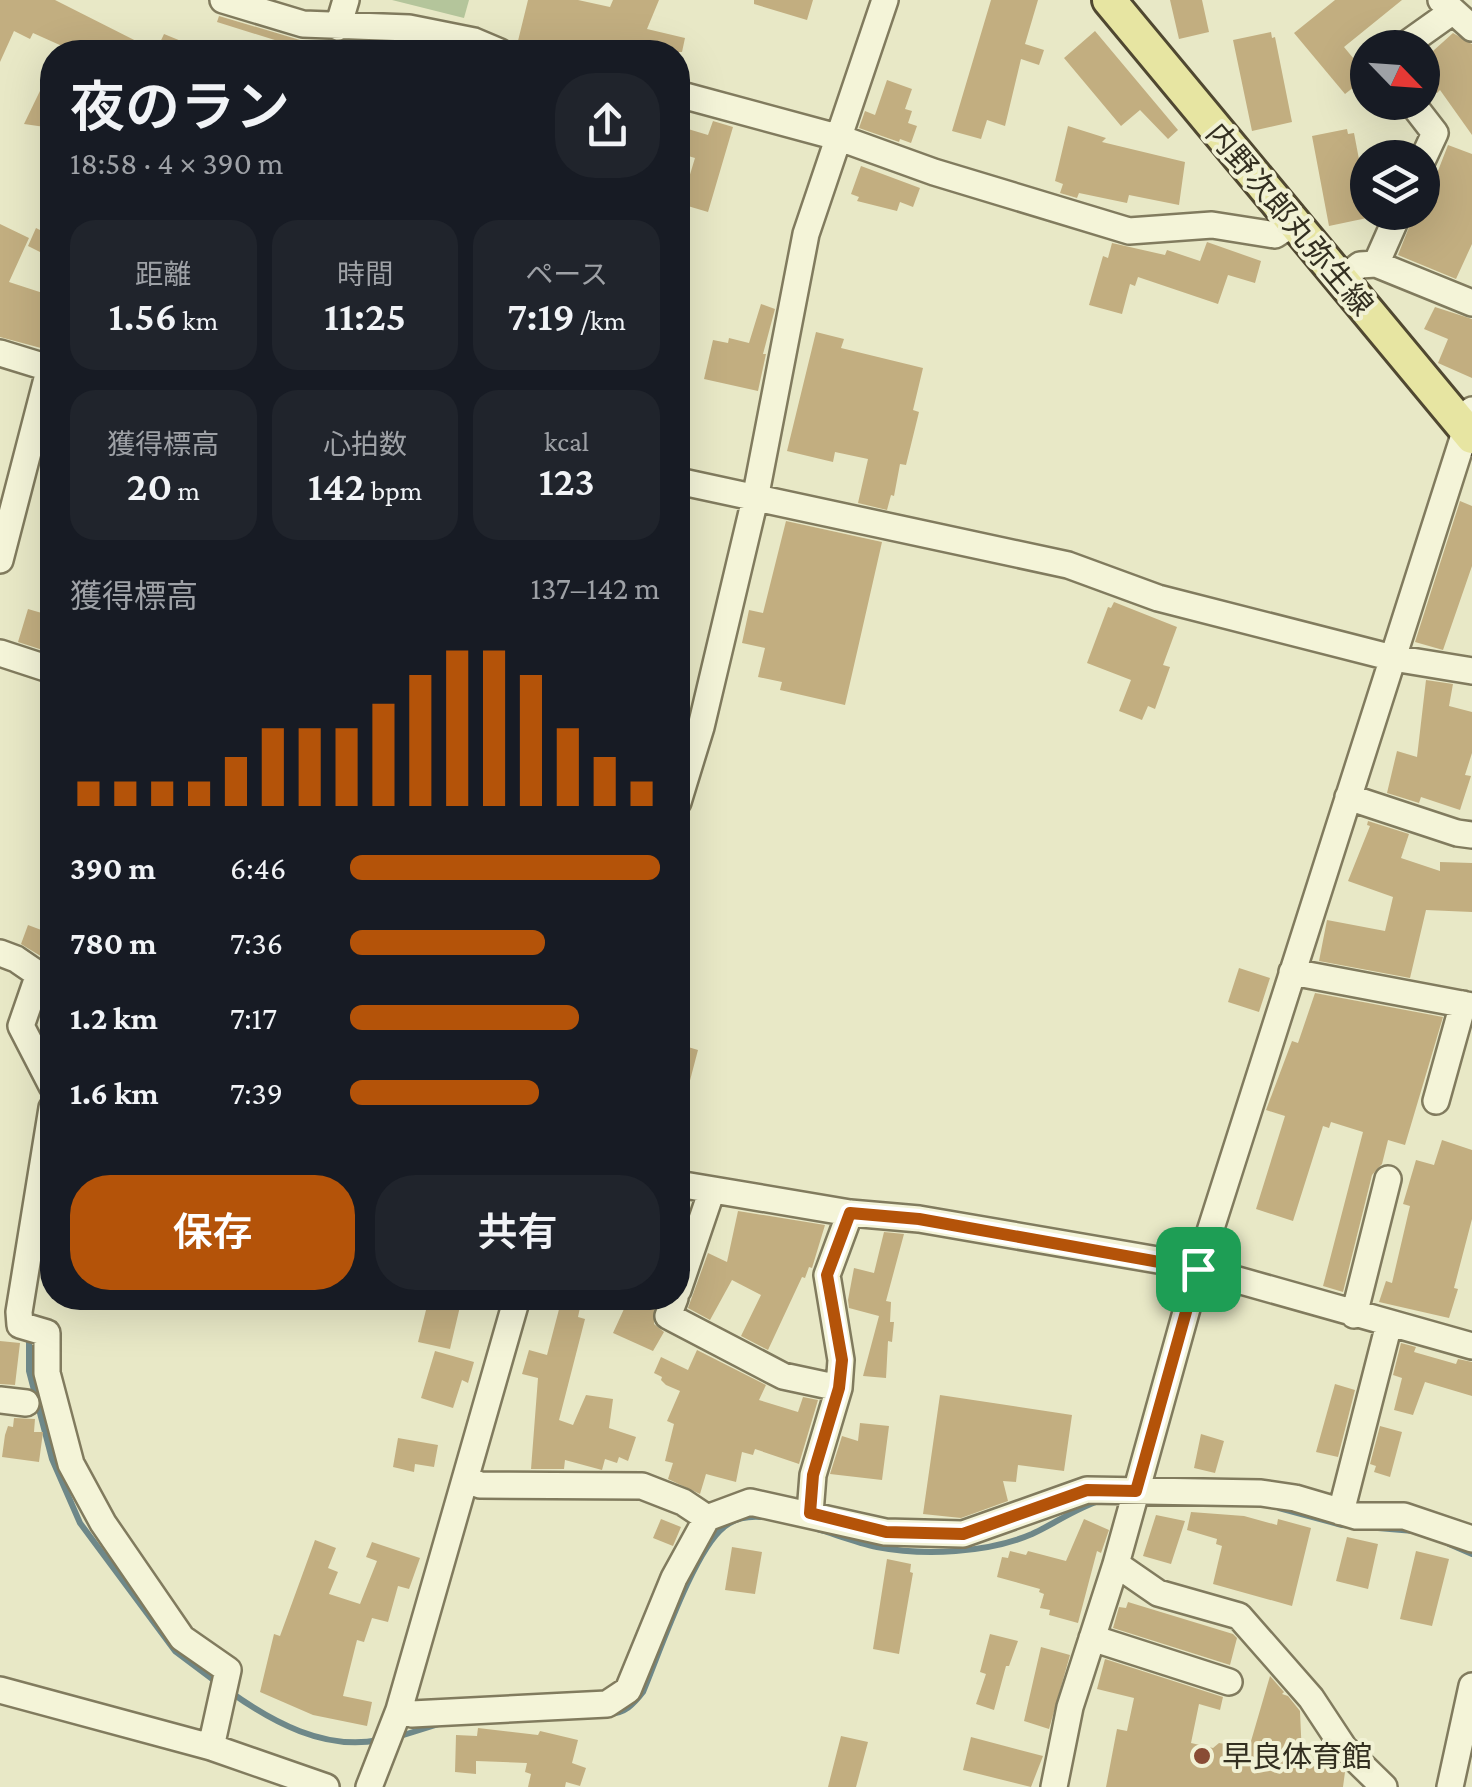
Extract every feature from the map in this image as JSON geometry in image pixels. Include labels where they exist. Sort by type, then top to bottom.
[{"type":"main road","name":"内野次郎丸弥生線","points":[[1109,0],[1292,224],[1470,426]]},
{"type":"street","points":[[223,0],[303,24],[338,27],[367,40],[409,28],[469,40]]},
{"type":"street","points":[[338,27],[346,0]]},
{"type":"street","points":[[690,763],[755,498],[806,234],[885,0]]},
{"type":"street","points":[[1429,30],[1455,13]]},
{"type":"street","points":[[690,97],[838,137],[934,172],[1130,232],[1212,226],[1275,235],[1292,224]]},
{"type":"street","points":[[1376,264],[1391,230]]},
{"type":"street","points":[[1341,280],[1360,265],[1376,264],[1472,303]]},
{"type":"street","points":[[0,353],[40,366]]},
{"type":"street","points":[[0,560],[40,411]]},
{"type":"street","points":[[1054,1787],[1070,1707],[1116,1564],[1198,1269],[1470,426]]},
{"type":"street","points":[[690,484],[1068,566],[1158,598],[1393,658],[1472,671]]},
{"type":"street","points":[[0,654],[40,666]]},
{"type":"street","points":[[1348,797],[1472,835]]},
{"type":"street","points":[[0,952],[40,975]]},
{"type":"street","points":[[1292,972],[1468,1005],[1436,1101]]},
{"type":"street","points":[[40,988],[21,1026],[40,1063]]},
{"type":"street","points":[[1354,1315],[1388,1179]]},
{"type":"street","points":[[40,1182],[20,1325],[47,1332],[47,1373],[71,1464],[102,1523],[182,1638],[225,1683],[211,1746]]},
{"type":"street","points":[[690,1186],[850,1213],[919,1219],[1198,1269],[1472,1346]]},
{"type":"street","points":[[690,1255],[712,1190]]},
{"type":"street","points":[[810,1513],[813,1475],[839,1388],[842,1360],[827,1275],[850,1213]]},
{"type":"street","points":[[369,1787],[396,1718],[513,1310]]},
{"type":"street","points":[[670,1310],[668,1316],[783,1376],[839,1388]]},
{"type":"street","points":[[1341,1512],[1389,1324]]},
{"type":"street","points":[[466,1479],[480,1485],[642,1486],[683,1502],[707,1518]]},
{"type":"street","points":[[396,1718],[607,1704],[628,1690],[674,1578],[707,1518],[750,1502],[886,1532],[963,1534],[1087,1490],[1261,1493],[1356,1516],[1404,1516],[1472,1539]]},
{"type":"street","points":[[1116,1564],[1158,1593],[1239,1616],[1311,1698],[1344,1748],[1384,1787]]},
{"type":"street","points":[[1092,1638],[1228,1682]]},
{"type":"street","points":[[1450,1787],[1472,1686]]},
{"type":"street","points":[[0,1690],[211,1746],[326,1787]]},
{"type":"green space","points":[[392,0],[469,0],[464,18]]},
{"type":"building","points":[[0,0],[55,0],[134,40],[49,40],[33,33],[30,39],[14,31],[0,62]]},
{"type":"building","points":[[528,0],[578,0],[610,7],[613,0],[659,0],[647,29],[685,38],[685,40],[518,40]]},
{"type":"building","points":[[754,0],[813,0],[807,20],[754,4]]},
{"type":"building","points":[[991,0],[1038,0],[1025,44],[1044,50],[1039,65],[1021,59],[1005,126],[987,120],[981,139],[952,131]]},
{"type":"building","points":[[1170,0],[1202,0],[1209,32],[1179,39]]},
{"type":"building","points":[[1335,0],[1402,0],[1365,30],[1350,30],[1350,42],[1344,47],[1350,54],[1350,90],[1345,94],[1294,33]]},
{"type":"building","points":[[219,16],[300,40],[275,40],[217,22]]},
{"type":"building","points":[[1095,31],[1178,130],[1168,139],[1140,110],[1121,126],[1064,58]]},
{"type":"building","points":[[1271,32],[1292,122],[1252,131],[1233,40]]},
{"type":"building","points":[[1453,33],[1472,44],[1472,135],[1440,90],[1440,45]]},
{"type":"building","points":[[887,80],[912,89],[905,109],[912,111],[908,123],[917,126],[911,143],[859,128],[865,111],[875,115]]},
{"type":"building","points":[[40,91],[40,126],[24,124]]},
{"type":"building","points":[[713,121],[733,127],[708,212],[690,207],[690,174],[695,158],[690,157],[690,130],[708,135]]},
{"type":"building","points":[[1068,126],[1106,138],[1102,142],[1185,162],[1179,205],[1129,195],[1127,203],[1060,193],[1063,184],[1055,181]]},
{"type":"building","points":[[1347,129],[1348,134],[1354,133],[1355,140],[1350,140],[1350,222],[1329,226],[1312,136]]},
{"type":"building","points":[[1448,145],[1472,154],[1472,244],[1456,279],[1398,255],[1408,230],[1440,230],[1440,166]]},
{"type":"building","points":[[861,166],[920,188],[913,207],[900,202],[897,211],[857,201],[859,197],[851,194]]},
{"type":"building","points":[[0,224],[29,238],[9,282],[40,292],[40,348],[0,337]]},
{"type":"building","points":[[36,228],[40,230],[40,252],[28,246]]},
{"type":"building","points":[[1207,242],[1261,261],[1255,283],[1228,275],[1218,304],[1138,277],[1135,286],[1130,284],[1122,314],[1089,305],[1103,256],[1108,258],[1112,243],[1165,255],[1167,250],[1200,261]]},
{"type":"building","points":[[761,304],[775,309],[758,391],[704,379],[713,340],[728,343],[729,338],[749,343]]},
{"type":"building","points":[[1435,307],[1472,319],[1472,378],[1438,363],[1448,339],[1424,329]]},
{"type":"building","points":[[816,332],[844,339],[841,348],[923,368],[913,410],[919,412],[906,465],[900,464],[887,510],[858,503],[868,459],[835,452],[833,462],[787,451]]},
{"type":"building","points":[[1460,501],[1472,506],[1472,566],[1443,650],[1415,642]]},
{"type":"building","points":[[786,521],[882,542],[845,705],[780,690],[782,682],[758,677],[765,648],[742,643],[749,610],[763,613]]},
{"type":"building","points":[[1114,602],[1177,627],[1163,665],[1170,667],[1155,709],[1148,706],[1142,720],[1119,711],[1131,680],[1087,663],[1108,607]]},
{"type":"building","points":[[28,609],[40,612],[40,649],[18,642]]},
{"type":"building","points":[[1426,680],[1453,684],[1449,706],[1472,712],[1472,753],[1465,775],[1471,776],[1460,810],[1421,797],[1419,803],[1387,793],[1397,751],[1417,757]]},
{"type":"building","points":[[1368,821],[1409,834],[1401,858],[1440,871],[1440,862],[1472,863],[1472,912],[1426,910],[1410,978],[1319,961],[1327,920],[1385,931],[1393,897],[1348,881],[1370,826]]},
{"type":"building","points":[[28,925],[40,930],[40,956],[21,944]]},
{"type":"building","points":[[1239,968],[1270,978],[1259,1012],[1228,1002]]},
{"type":"building","points":[[1315,993],[1443,1017],[1405,1145],[1388,1140],[1382,1164],[1372,1175],[1343,1292],[1323,1286],[1363,1132],[1331,1122],[1329,1128],[1323,1126],[1293,1221],[1256,1209],[1285,1116],[1266,1110],[1292,1041],[1298,1043]]},
{"type":"building","points":[[690,1048],[698,1050],[690,1080]]},
{"type":"building","points":[[1442,1140],[1472,1150],[1472,1219],[1449,1318],[1379,1302],[1386,1281],[1392,1283],[1410,1206],[1403,1204],[1416,1160],[1434,1165]]},
{"type":"building","points":[[738,1211],[825,1225],[812,1268],[802,1277],[768,1350],[741,1336],[761,1295],[732,1280],[710,1320],[690,1309],[708,1253],[727,1262]]},
{"type":"building","points":[[884,1232],[904,1234],[886,1301],[891,1302],[890,1322],[894,1322],[892,1342],[888,1341],[886,1378],[863,1376],[879,1316],[849,1308],[848,1300],[854,1268],[874,1273]]},
{"type":"building","points":[[426,1310],[459,1310],[450,1349],[418,1342]]},
{"type":"building","points":[[559,1310],[579,1310],[578,1317],[585,1319],[559,1420],[573,1425],[586,1395],[613,1399],[609,1428],[636,1437],[628,1461],[619,1457],[617,1463],[605,1459],[602,1470],[565,1460],[564,1469],[531,1469],[538,1378],[522,1374],[529,1350],[547,1355]]},
{"type":"building","points":[[624,1310],[654,1310],[654,1324],[664,1332],[653,1351],[613,1333]]},
{"type":"building","points":[[0,1341],[20,1343],[15,1385],[0,1384]]},
{"type":"building","points":[[1401,1343],[1416,1347],[1414,1352],[1456,1364],[1458,1359],[1472,1362],[1472,1396],[1425,1382],[1413,1415],[1394,1410],[1402,1378],[1393,1375]]},
{"type":"building","points":[[697,1350],[766,1385],[759,1400],[798,1412],[803,1397],[818,1400],[799,1464],[755,1449],[753,1455],[742,1452],[736,1482],[706,1474],[700,1494],[668,1479],[673,1463],[665,1461],[674,1424],[667,1421],[680,1391],[666,1385],[654,1373],[661,1357],[688,1370]]},
{"type":"building","points":[[435,1351],[474,1362],[468,1383],[462,1380],[453,1408],[421,1398]]},
{"type":"building","points":[[1335,1384],[1355,1390],[1338,1457],[1316,1452]]},
{"type":"building","points":[[940,1395],[1072,1415],[1064,1471],[1018,1465],[1016,1482],[1003,1481],[1008,1501],[961,1518],[923,1514]]},
{"type":"building","points":[[14,1418],[35,1419],[34,1432],[43,1432],[39,1462],[2,1457],[5,1435],[8,1426],[13,1427]]},
{"type":"building","points":[[860,1423],[889,1426],[882,1480],[830,1474],[842,1436],[858,1441]]},
{"type":"building","points":[[1380,1426],[1402,1432],[1390,1477],[1374,1472],[1376,1466],[1370,1464]]},
{"type":"building","points":[[1201,1434],[1224,1441],[1215,1473],[1194,1468]]},
{"type":"building","points":[[398,1438],[438,1445],[434,1467],[415,1464],[414,1472],[393,1467]]},
{"type":"building","points":[[1191,1512],[1244,1516],[1277,1525],[1278,1519],[1311,1528],[1292,1606],[1213,1584],[1222,1546],[1216,1544],[1217,1539],[1187,1530]]},
{"type":"building","points":[[1156,1515],[1185,1521],[1171,1564],[1143,1556]]},
{"type":"building","points":[[661,1519],[681,1527],[673,1546],[653,1538]]},
{"type":"building","points":[[1084,1519],[1109,1530],[1101,1553],[1097,1551],[1078,1623],[1049,1615],[1050,1610],[1040,1608],[1044,1594],[1040,1589],[997,1577],[1002,1557],[1008,1558],[1010,1551],[1026,1555],[1028,1551],[1066,1561]]},
{"type":"building","points":[[1347,1537],[1378,1544],[1368,1589],[1336,1581]]},
{"type":"building","points":[[315,1540],[336,1548],[328,1568],[338,1572],[329,1594],[360,1604],[377,1561],[366,1557],[372,1542],[420,1558],[409,1589],[398,1586],[388,1622],[372,1618],[364,1642],[357,1640],[343,1696],[372,1702],[367,1726],[313,1715],[260,1692],[274,1634],[280,1636]]},
{"type":"building","points":[[732,1547],[762,1552],[755,1594],[725,1590]]},
{"type":"building","points":[[1416,1551],[1449,1559],[1432,1626],[1400,1619]]},
{"type":"building","points":[[887,1559],[911,1564],[913,1573],[899,1654],[873,1649]]},
{"type":"building","points":[[1128,1602],[1233,1634],[1237,1638],[1230,1665],[1113,1628],[1119,1607],[1126,1608]]},
{"type":"building","points":[[990,1634],[1018,1641],[1006,1666],[994,1710],[976,1704],[986,1674],[980,1672]]},
{"type":"building","points":[[1041,1647],[1070,1655],[1049,1729],[1024,1721]]},
{"type":"building","points":[[1105,1659],[1223,1697],[1220,1710],[1199,1704],[1191,1743],[1213,1748],[1219,1743],[1249,1748],[1270,1676],[1300,1711],[1302,1757],[1336,1763],[1345,1772],[1343,1787],[1106,1787],[1117,1729],[1127,1731],[1134,1698],[1097,1689]]},
{"type":"building","points":[[478,1728],[538,1735],[540,1731],[578,1740],[572,1763],[586,1768],[580,1786],[566,1782],[565,1787],[528,1787],[531,1774],[525,1772],[527,1763],[476,1761],[476,1774],[455,1772],[456,1735],[477,1736]]},
{"type":"building","points":[[841,1736],[868,1742],[856,1787],[828,1787]]},
{"type":"building","points":[[971,1737],[1043,1756],[1031,1787],[963,1770]]},
{"type":"waterway","points":[[29,1334],[29,1371],[52,1459],[80,1523],[175,1651],[219,1684]]},
{"type":"waterway","points":[[817,1529],[877,1547],[956,1551],[1015,1540],[1102,1500]]},
{"type":"waterway","points":[[1139,1503],[1172,1504]]},
{"type":"waterway","points":[[1279,1508],[1342,1525],[1414,1531]]},
{"type":"waterway","points":[[609,1714],[628,1708],[643,1692],[689,1579],[713,1539],[732,1522],[761,1517]]},
{"type":"waterway","points":[[1449,1544],[1472,1554]]},
{"type":"waterway","points":[[229,1691],[281,1723],[319,1738],[379,1740]]},
{"type":"waterway","points":[[397,1737],[442,1723]]},
{"type":"place","name":"早良体育館","points":[[1202,1756]]},
{"type":"route","points":[[850,1213],[919,1219],[1198,1269],[1136,1491],[1087,1490],[963,1534],[886,1532],[810,1513],[813,1475],[839,1388],[842,1360],[827,1275],[850,1213]]}]
